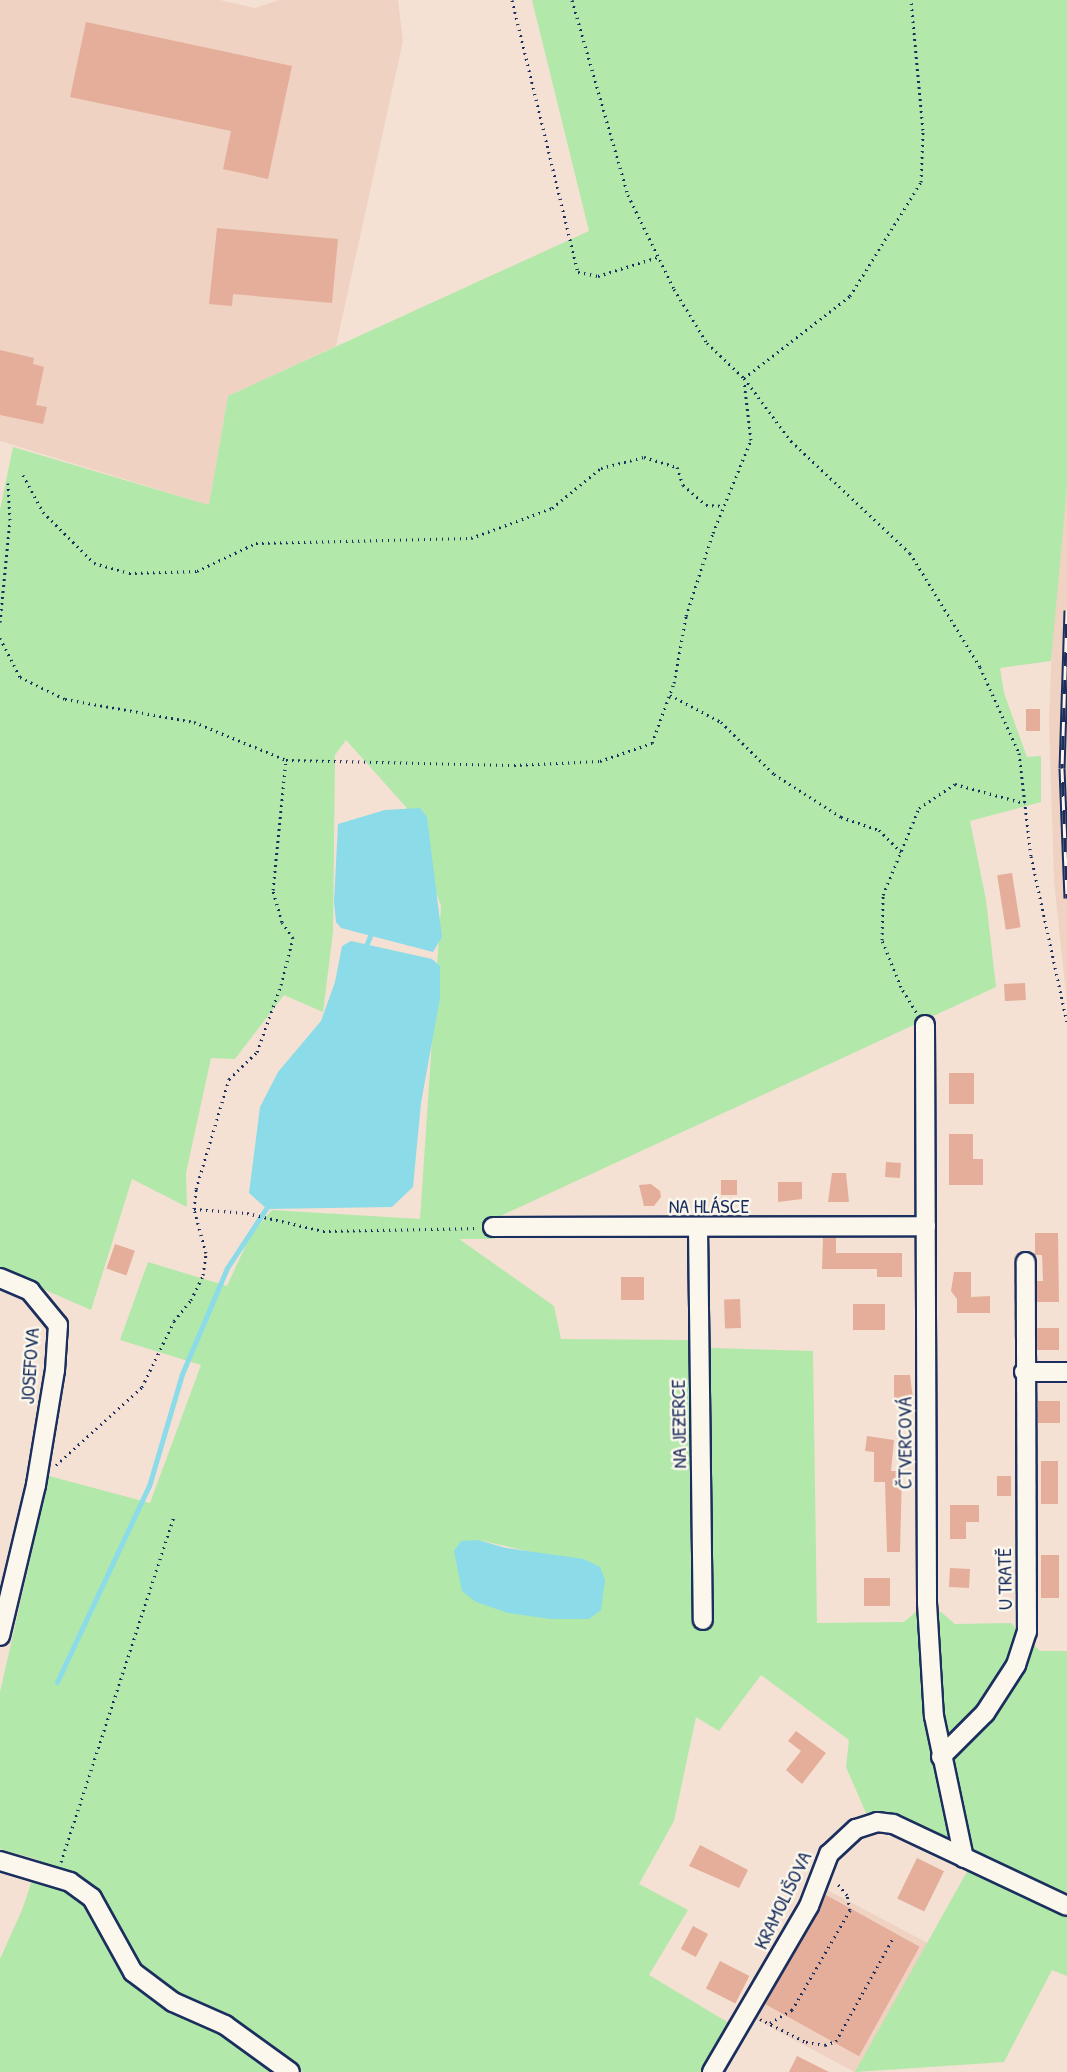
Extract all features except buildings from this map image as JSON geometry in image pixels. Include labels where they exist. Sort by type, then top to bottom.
[{"type":"street","name":"ČTVERCOVÁ","points":[[925,1025],[927,1603],[934,1716],[964,1858]]},
{"type":"street","name":"NA HLÁSCE","points":[[493,1227],[926,1227]]},
{"type":"street","name":"NA JEZERCE","points":[[698,1227],[703,1620]]},
{"type":"street","name":"U TRATĚ","points":[[941,1757],[985,1713],[1016,1665],[1027,1632],[1024,1372],[1026,1262]]},
{"type":"street","name":"JOSEFOVA","points":[[0,1278],[30,1291],[58,1325],[55,1370],[36,1485],[4,1607],[0,1636]]},
{"type":"street","points":[[1024,1372],[1067,1372]]},
{"type":"street","name":"KRAMOLIŠOVA","points":[[712,2072],[809,1906],[829,1854],[856,1830],[877,1822],[893,1824],[1067,1906]]},
{"type":"street","points":[[0,1861],[70,1882],[92,1898],[133,1972],[172,2002],[225,2025],[290,2072]]},
{"type":"path","points":[[512,0],[578,272],[598,276],[658,257]]},
{"type":"path","points":[[572,0],[628,195],[658,257],[707,343],[744,378],[791,441],[910,553],[980,667],[1018,753],[1031,856],[1067,1022]]},
{"type":"path","points":[[744,378],[850,296],[921,182],[923,130],[911,0]]},
{"type":"path","points":[[0,638],[20,677],[65,699],[194,722],[286,760],[514,765],[600,761],[652,743],[670,695],[686,616],[724,506],[751,440],[744,378]]},
{"type":"path","points":[[24,475],[43,512],[94,563],[129,573],[197,571],[255,543],[471,538],[552,508],[601,468],[644,457],[677,467],[683,485],[706,505],[724,506]]},
{"type":"path","points":[[0,622],[10,520],[8,483]]},
{"type":"path","points":[[670,695],[721,722],[774,774],[842,818],[879,830],[901,852]]},
{"type":"path","points":[[36,1485],[142,1387],[174,1322],[191,1300],[203,1275],[206,1253],[194,1209],[196,1189],[229,1079],[257,1052],[281,985],[293,938],[282,922],[273,890],[286,760]]},
{"type":"path","points":[[925,1025],[901,987],[882,940],[883,895],[919,808],[955,784],[1024,803]]},
{"type":"path","points":[[194,1209],[247,1213],[323,1231],[493,1227]]},
{"type":"path","points":[[56,1878],[174,1517]]},
{"type":"path","points":[[768,2023],[784,2018],[792,2010],[850,1910],[847,1895],[822,1870]]},
{"type":"path","points":[[748,2013],[806,2042],[825,2045],[836,2041],[893,1938]]},
{"type":"shaded area","points":[[0,0],[220,0],[255,8],[279,0],[398,0],[403,41],[336,346],[228,396],[209,505],[0,441]]},
{"type":"shaded area","points":[[1067,486],[1067,1004],[1054,881],[1049,719],[1053,617]]},
{"type":"shaded area","points":[[822,1887],[928,1943],[860,2072],[855,2072],[753,2018]]},
{"type":"green space","points":[[532,0],[1067,0],[1067,486],[1051,661],[1000,668],[1004,693],[1027,757],[1041,756],[1041,802],[970,821],[986,900],[996,987],[494,1219],[495,1239],[459,1239],[554,1306],[561,1339],[690,1340],[712,1348],[813,1351],[817,1623],[904,1622],[917,1611],[941,1612],[955,1624],[1011,1623],[1040,1651],[1067,1651],[1067,1899],[890,1813],[866,1813],[846,1767],[849,1740],[761,1675],[719,1731],[696,1717],[674,1821],[639,1884],[688,1910],[649,1975],[729,2023],[701,2072],[303,2072],[231,2019],[177,1994],[135,1965],[126,1940],[122,1977],[254,2054],[276,2072],[0,2072],[0,1959],[22,1910],[39,1860],[0,1849],[0,1692],[49,1476],[150,1503],[201,1365],[120,1340],[148,1262],[227,1286],[251,1234],[272,1210],[420,1219],[441,906],[406,807],[346,740],[335,755],[333,932],[323,1012],[284,995],[235,1059],[211,1058],[186,1173],[187,1207],[132,1179],[91,1310],[0,1270],[0,510],[13,447],[209,505],[228,396],[589,231]],"holes":[[[478,1540],[541,1554],[551,1619]]]},
{"type":"green space","points":[[969,1868],[1067,1914],[1067,1976],[1052,1970],[1004,2062],[855,2072]]},
{"type":"water","points":[[420,808],[427,817],[442,937],[433,952],[341,928],[336,922],[334,902],[338,824],[385,810]]},
{"type":"water","points":[[351,941],[432,959],[440,966],[440,998],[421,1103],[413,1187],[392,1207],[267,1209],[249,1193],[260,1107],[278,1072],[321,1021],[335,982],[342,946]]},
{"type":"water","points":[[478,1540],[506,1548],[584,1559],[600,1567],[605,1580],[601,1610],[589,1619],[551,1619],[508,1613],[476,1602],[462,1591],[454,1551],[461,1541]]},
{"type":"waterway","points":[[365,948],[370,936]]},
{"type":"waterway","points":[[57,1682],[149,1486],[182,1374],[227,1268],[269,1204]]},
{"type":"railway","points":[[1067,610],[1062,768],[1067,898]]}]
